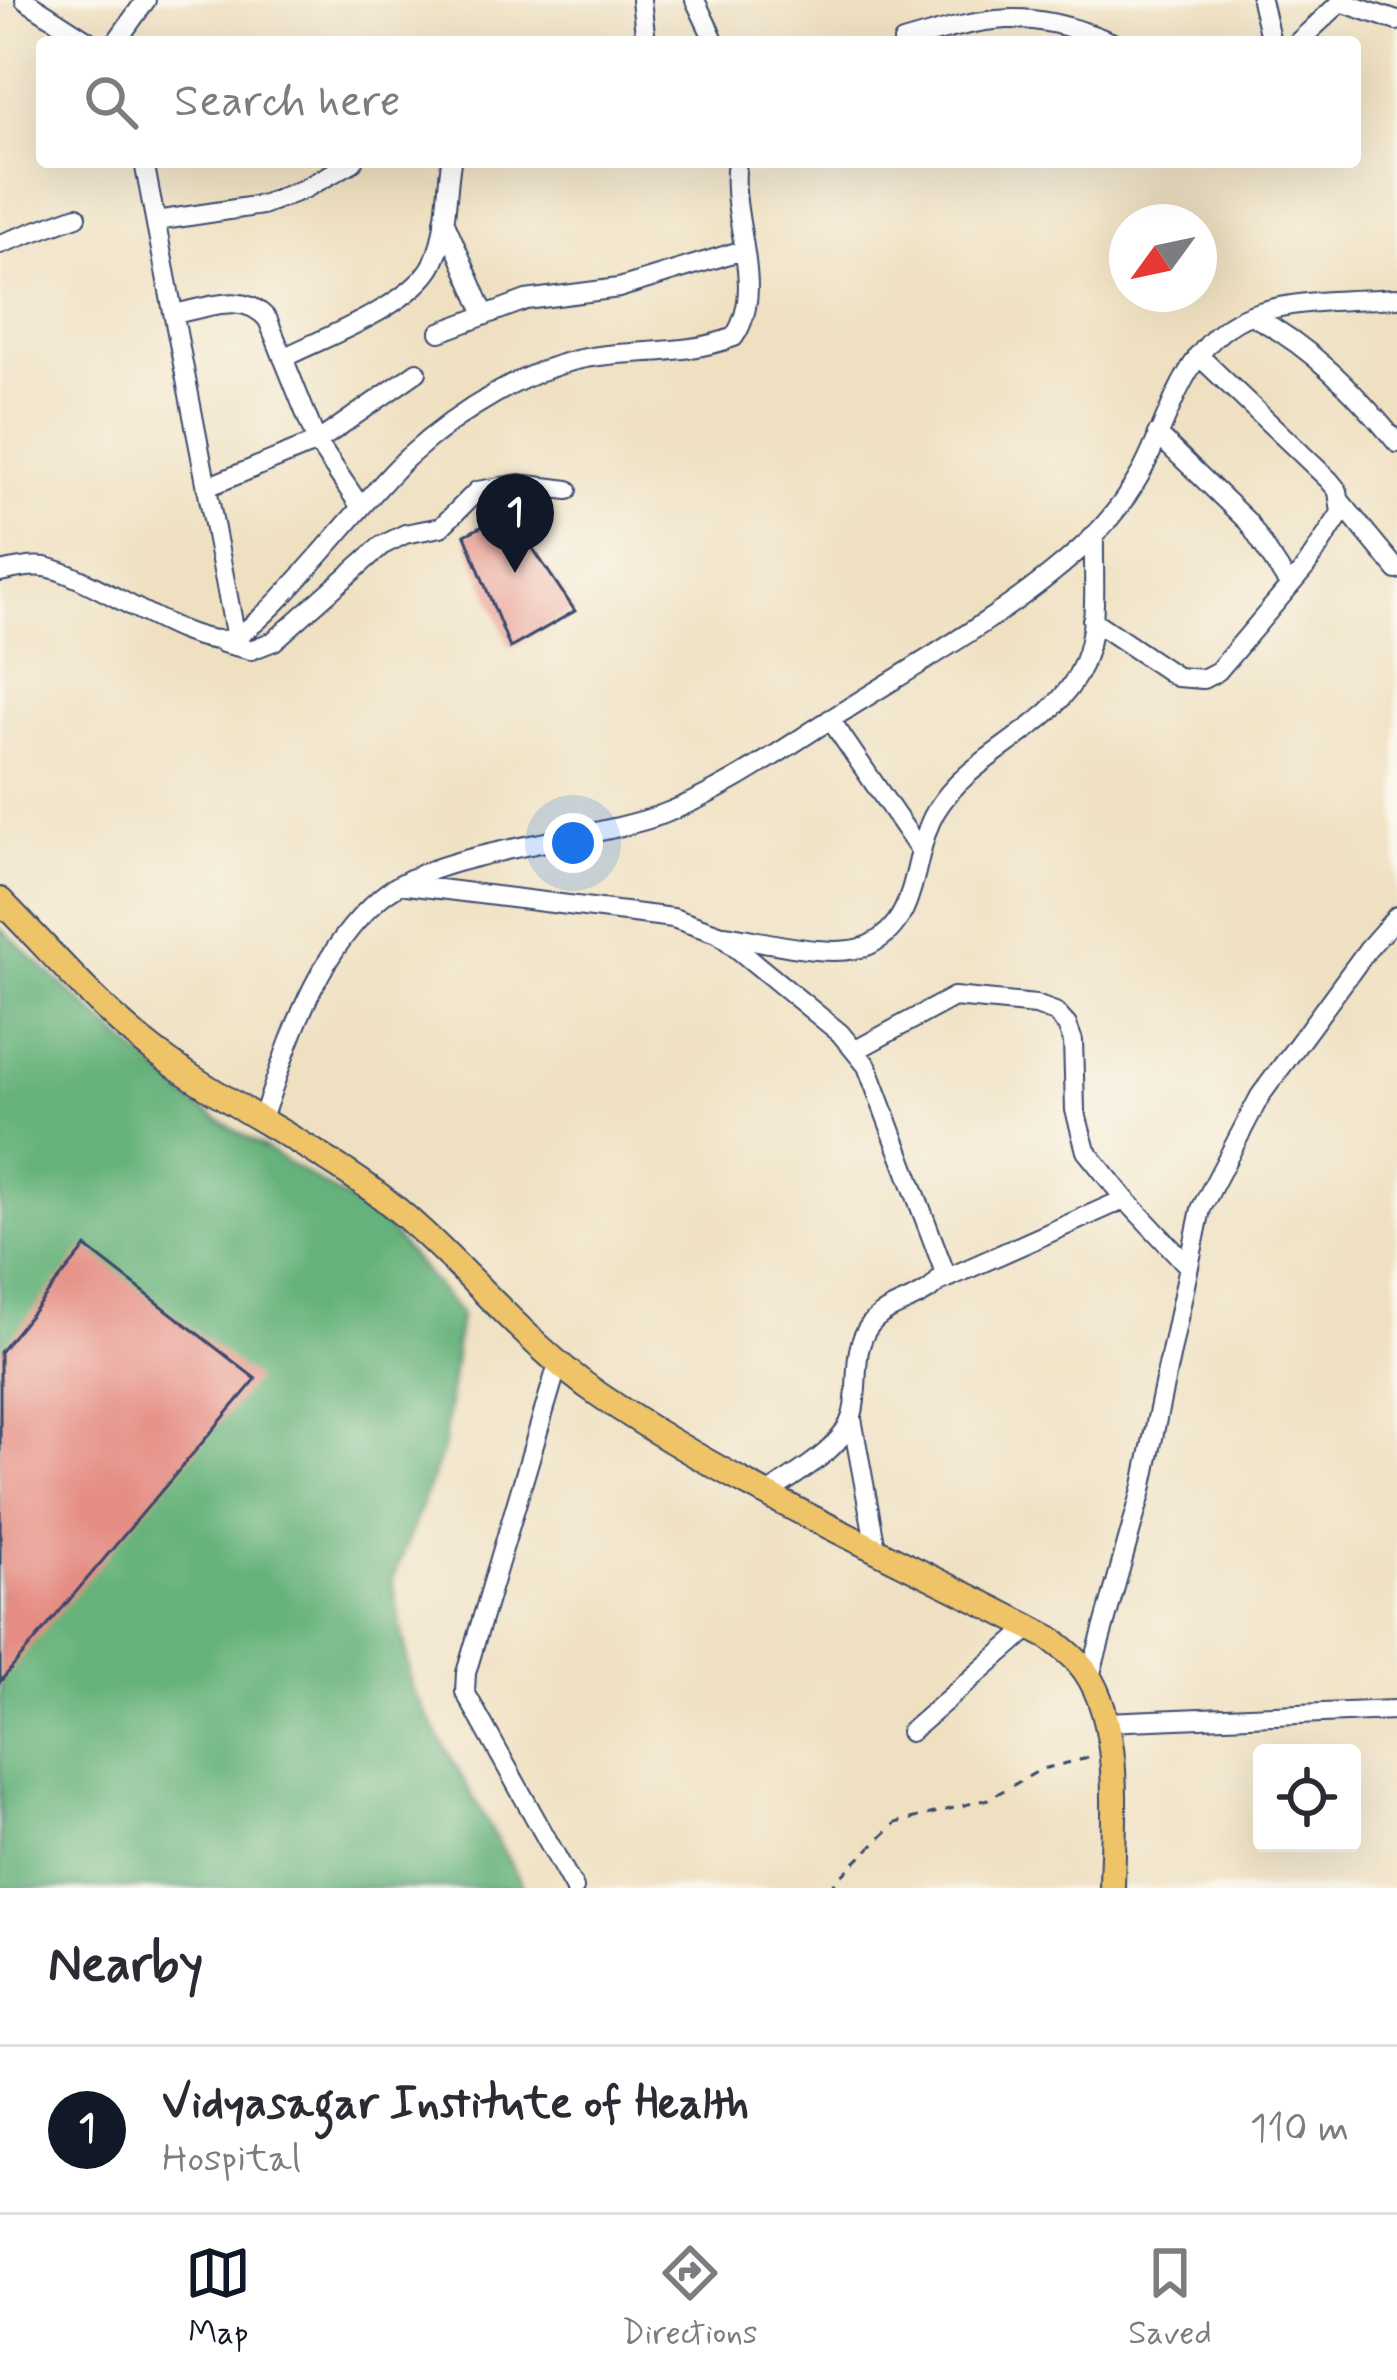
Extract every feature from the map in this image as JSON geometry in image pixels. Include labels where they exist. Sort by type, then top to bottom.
[{"type":"main road","points":[[0,900],[129,1030],[171,1064],[366,1185],[418,1227],[558,1364],[656,1431],[1031,1627],[1080,1664],[1099,1697],[1112,1753],[1112,1888]]},
{"type":"street","points":[[25,0],[81,36]]},
{"type":"street","points":[[120,36],[146,0]]},
{"type":"street","points":[[641,0],[645,36]]},
{"type":"street","points":[[695,0],[712,36]]},
{"type":"street","points":[[978,0],[986,21]]},
{"type":"street","points":[[1039,19],[1049,0]]},
{"type":"street","points":[[1261,0],[1270,36]]},
{"type":"street","points":[[1304,36],[1342,1],[1397,21]]},
{"type":"street","points":[[927,36],[986,21],[1039,19],[1096,36]]},
{"type":"street","points":[[145,168],[207,488],[228,640]]},
{"type":"street","points":[[156,221],[262,205],[342,168]]},
{"type":"street","points":[[284,358],[366,317],[422,280],[435,260],[451,168]]},
{"type":"street","points":[[228,640],[294,581],[408,456],[531,375],[564,361],[684,350],[734,337],[744,322],[748,295],[730,168]]},
{"type":"street","points":[[0,244],[76,216]]},
{"type":"street","points":[[442,217],[485,315]]},
{"type":"street","points":[[440,332],[526,300],[646,282],[743,250]]},
{"type":"street","points":[[262,1119],[310,988],[346,933],[383,896],[433,871],[662,815],[715,792],[997,611],[1094,537],[1116,516],[1144,468],[1198,356],[1224,331],[1251,314],[1305,304],[1397,298]]},
{"type":"street","points":[[174,314],[246,302],[259,308],[317,442],[360,506]]},
{"type":"street","points":[[1251,314],[1307,349],[1345,383],[1397,442]]},
{"type":"street","points":[[1198,356],[1329,480],[1341,502],[1397,570]]},
{"type":"street","points":[[207,488],[317,442],[416,372]]},
{"type":"street","points":[[1157,434],[1248,521],[1290,586]]},
{"type":"street","points":[[0,572],[43,567],[56,571],[196,636],[228,640],[251,650],[274,641],[381,546],[405,534],[441,526],[476,491],[519,484],[568,490]]},
{"type":"street","points":[[1092,620],[1178,676],[1203,679],[1218,671],[1290,586],[1327,536],[1341,512],[1341,502]]},
{"type":"street","points":[[404,885],[673,918],[719,934],[836,951],[862,948],[881,939],[898,922],[910,899],[925,834],[953,788],[1060,702],[1084,661],[1092,620],[1094,537]]},
{"type":"street","points":[[830,719],[921,852]]},
{"type":"street","points":[[1089,1680],[1142,1490],[1202,1209],[1260,1096],[1397,916]]},
{"type":"street","points":[[719,934],[856,1050],[867,1066],[942,1256],[941,1281]]},
{"type":"street","points":[[856,1050],[954,997],[1055,1012],[1067,1025],[1072,1041],[1078,1131],[1086,1151],[1190,1267]]},
{"type":"street","points":[[876,1548],[851,1419],[858,1353],[873,1320],[941,1281],[1125,1199]]},
{"type":"street","points":[[558,1364],[466,1672],[465,1693],[574,1888]]},
{"type":"street","points":[[769,1492],[831,1446],[851,1419]]},
{"type":"street","points":[[910,1732],[1031,1627]]},
{"type":"street","points":[[1105,1722],[1394,1710]]},
{"type":"path","points":[[829,1888],[896,1823],[988,1798],[1042,1768],[1112,1753]]},
{"type":"green space","points":[[0,928],[195,1105],[380,1220],[460,1314],[443,1449],[392,1581],[413,1690],[524,1888],[0,1888]]},
{"type":"building","points":[[509,513],[575,611],[510,648],[465,535]]},
{"type":"building","points":[[86,1247],[256,1379],[0,1682],[0,1352]]},
{"type":"place","name":"Vidyasagar Institute of Health","points":[[515,573]]}]
